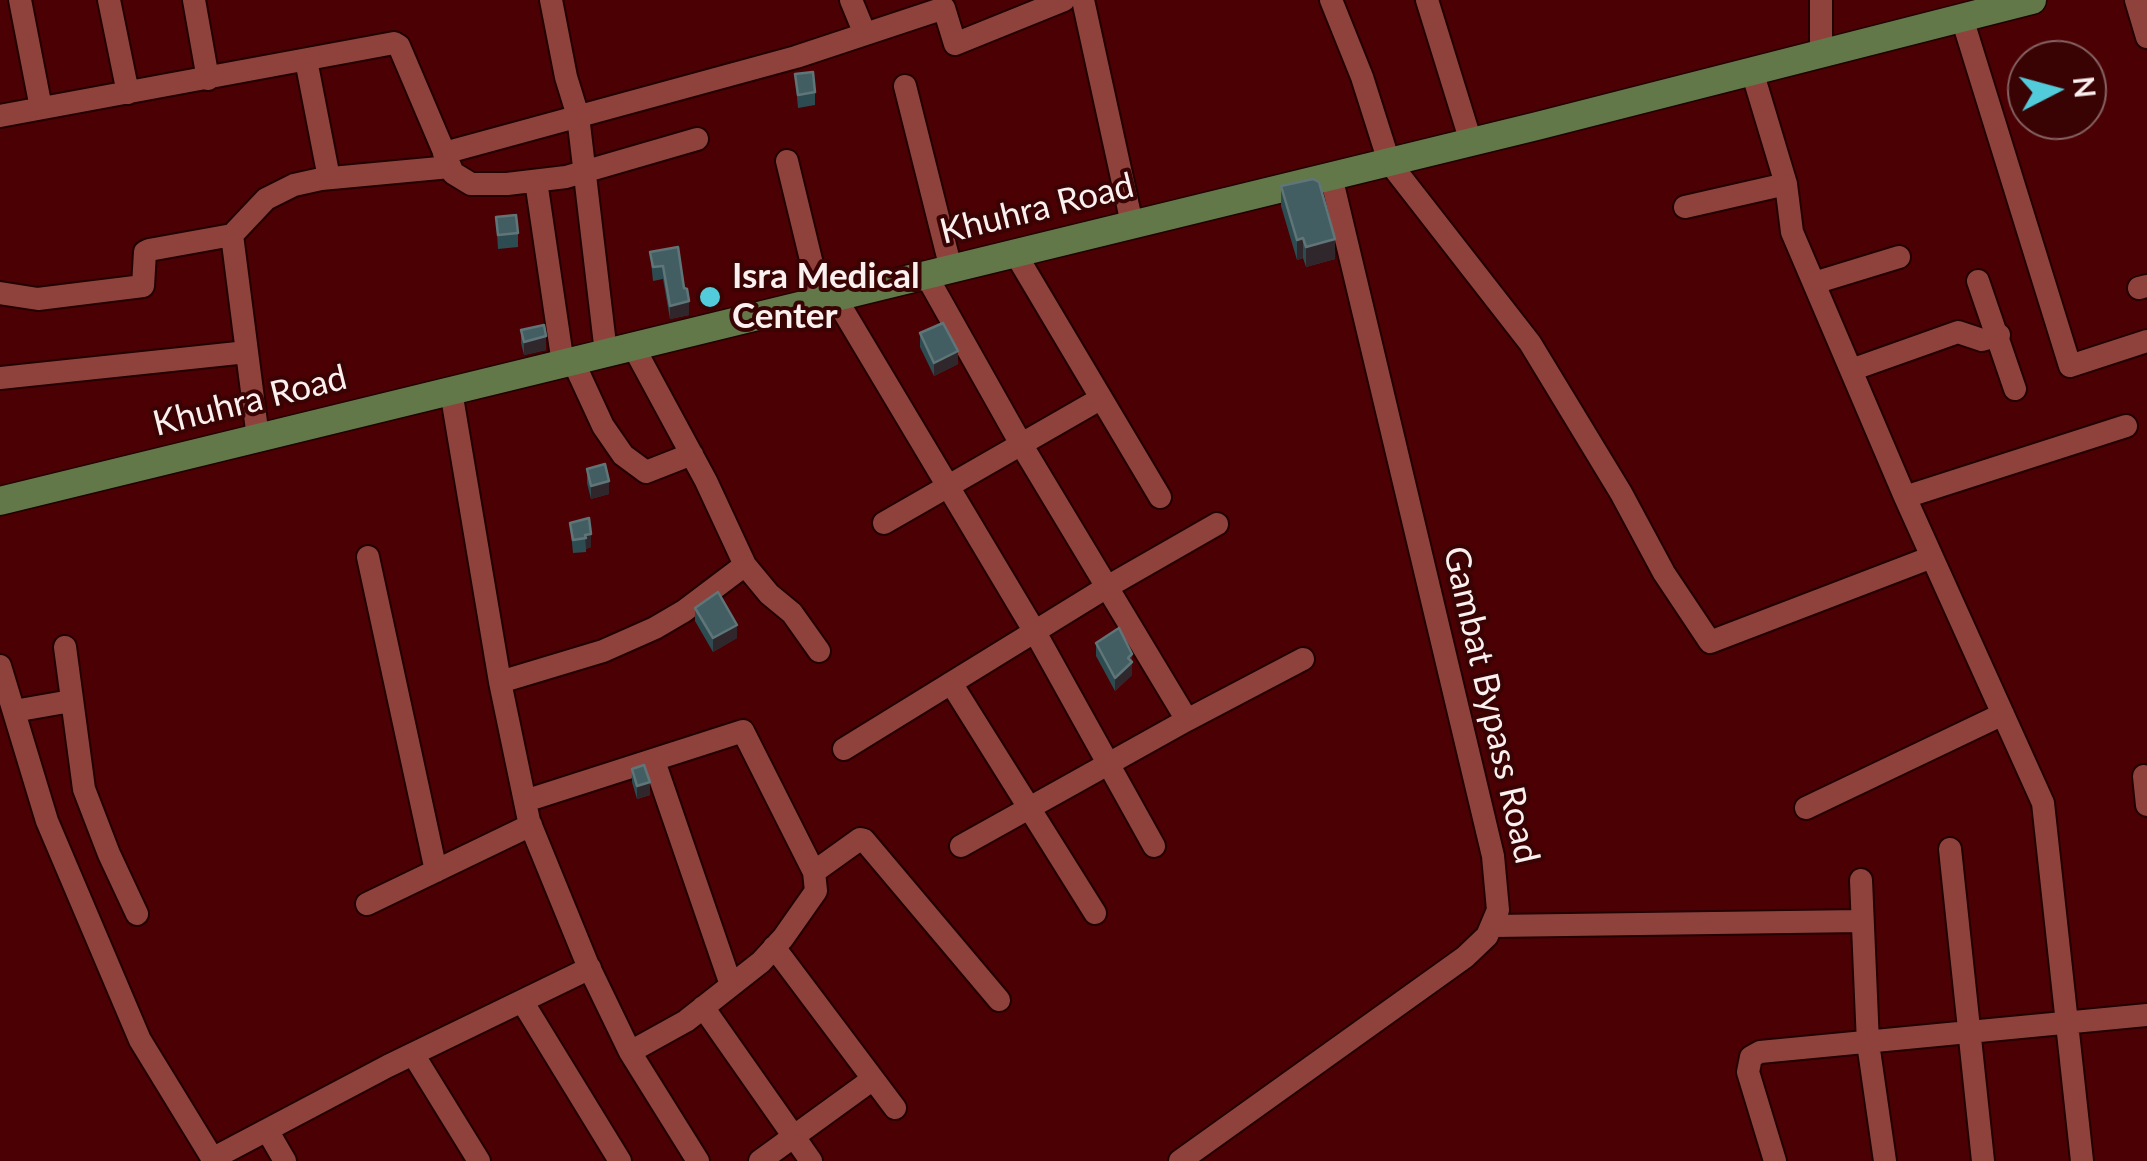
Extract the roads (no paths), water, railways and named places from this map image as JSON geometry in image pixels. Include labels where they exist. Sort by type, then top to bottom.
[{"type":"main road","name":"Khuhra Road","points":[[0,501],[1472,142],[1820,54],[1949,14],[2032,0]]},
{"type":"street","points":[[20,0],[41,108]]},
{"type":"street","points":[[109,0],[128,93]]},
{"type":"street","points":[[194,0],[208,79]]},
{"type":"street","points":[[551,0],[578,116],[620,350],[692,454],[744,565],[769,594],[792,612],[819,651]]},
{"type":"street","points":[[851,0],[865,34]]},
{"type":"street","points":[[0,294],[38,299],[143,286],[145,252],[232,235],[275,194],[294,185],[447,160],[578,116],[796,57],[944,8],[955,44],[1064,0]]},
{"type":"street","points":[[1083,0],[1132,224]]},
{"type":"street","points":[[1331,0],[1362,77],[1389,162],[1530,343],[1621,493],[1664,573],[1710,642],[1932,557]]},
{"type":"street","points":[[1427,0],[1472,142]]},
{"type":"street","points":[[1820,54],[1821,0]]},
{"type":"street","points":[[2136,0],[2147,37]]},
{"type":"street","points":[[1949,14],[2070,366],[2147,341]]},
{"type":"street","points":[[0,116],[394,43],[399,46],[447,160],[460,180],[471,184],[536,181],[586,171],[697,138]]},
{"type":"street","points":[[306,60],[328,178]]},
{"type":"street","points":[[1752,71],[1786,184],[1792,232],[2043,803],[2082,1161]]},
{"type":"street","points":[[905,86],[939,272],[1021,444],[1187,720]]},
{"type":"street","points":[[787,161],[828,299],[1035,632],[1154,846]]},
{"type":"street","name":"Gambat Bypass Road","points":[[1331,176],[1493,856],[1498,896],[1494,926]]},
{"type":"street","points":[[536,181],[568,362],[603,426],[623,455],[646,472],[692,454]]},
{"type":"street","points":[[1686,207],[1786,184]]},
{"type":"street","points":[[232,235],[258,438]]},
{"type":"street","points":[[1015,253],[1160,497]]},
{"type":"street","points":[[1814,283],[1899,257]]},
{"type":"street","points":[[1978,281],[2015,389]]},
{"type":"street","points":[[1851,370],[1958,332],[1982,340],[1999,335]]},
{"type":"street","points":[[0,378],[246,352]]},
{"type":"street","points":[[450,391],[500,682],[531,826],[630,1052],[698,1161]]},
{"type":"street","points":[[884,522],[1100,399]]},
{"type":"street","points":[[1905,496],[2126,426]]},
{"type":"street","points":[[844,749],[1217,524]]},
{"type":"street","points":[[368,557],[436,871]]},
{"type":"street","points":[[500,682],[602,651],[655,628],[744,565]]},
{"type":"street","points":[[64,647],[84,789],[137,914]]},
{"type":"street","points":[[961,846],[1304,659]]},
{"type":"street","points":[[0,666],[48,821],[140,1040],[213,1160],[413,1054],[590,968]]},
{"type":"street","points":[[951,683],[1095,913]]},
{"type":"street","points":[[14,711],[71,701]]},
{"type":"street","points":[[1806,808],[2004,714]]},
{"type":"street","points":[[525,802],[743,732],[814,872],[816,891],[774,947],[686,1021],[630,1052]]},
{"type":"street","points":[[654,761],[731,984]]},
{"type":"street","points":[[2144,776],[2147,805]]},
{"type":"street","points":[[367,904],[531,826]]},
{"type":"street","points":[[814,872],[852,843],[864,840],[999,1000]]},
{"type":"street","points":[[1950,849],[1983,1161]]},
{"type":"street","points":[[1861,880],[1868,1043],[1885,1161]]},
{"type":"street","points":[[1180,1161],[1465,957],[1494,926],[1862,921]]},
{"type":"street","points":[[774,947],[895,1108]]},
{"type":"street","points":[[522,1001],[620,1161]]},
{"type":"street","points":[[703,1006],[811,1161]]},
{"type":"street","points":[[1776,1161],[1748,1072],[1752,1056],[1760,1052],[2147,1015]]},
{"type":"street","points":[[413,1054],[479,1161]]},
{"type":"street","points":[[760,1161],[873,1079]]},
{"type":"street","points":[[267,1130],[285,1161]]},
{"type":"place","name":"Isra Medical Center","points":[[710,297]]}]
